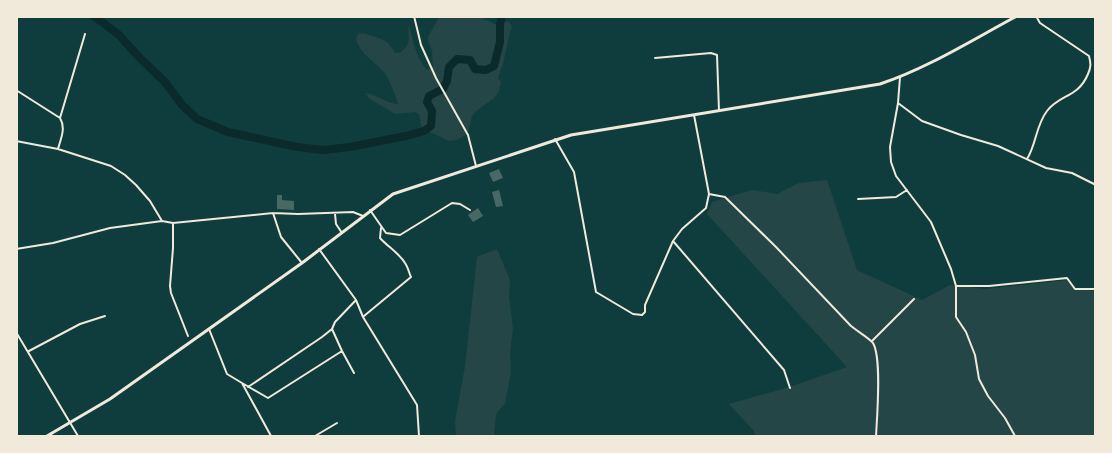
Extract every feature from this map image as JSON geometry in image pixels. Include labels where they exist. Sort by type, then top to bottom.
[{"type":"main road","points":[[47,436],[110,399],[302,263],[393,194],[571,135],[880,84],[900,77],[1017,16]]},
{"type":"street","points":[[414,16],[422,45],[436,78],[468,135],[476,166]]},
{"type":"street","points":[[1027,159],[1033,150],[1038,129],[1046,112],[1060,99],[1076,92],[1084,83],[1091,66],[1089,56],[1040,23],[1036,16]]},
{"type":"street","points":[[60,118],[85,34]]},
{"type":"street","points":[[655,58],[711,52],[717,55],[719,111]]},
{"type":"street","points":[[900,77],[890,147],[891,162],[896,176],[931,222],[951,269],[956,286],[956,317],[966,332],[975,355],[979,379],[1015,436]]},
{"type":"street","points":[[16,90],[60,118],[64,130],[58,149]]},
{"type":"street","points":[[898,103],[922,121],[998,146],[1046,168],[1072,173],[1095,185]]},
{"type":"street","points":[[555,139],[574,172],[596,292],[633,314],[642,315],[673,241],[682,229],[706,208],[709,194],[694,115]]},
{"type":"street","points":[[16,141],[58,149],[111,166],[125,175],[150,201],[162,222]]},
{"type":"street","points":[[858,199],[896,197],[907,190]]},
{"type":"street","points":[[709,194],[725,197],[851,326],[872,341],[877,353],[878,365],[876,436]]},
{"type":"street","points":[[370,210],[386,233],[400,235],[452,203],[460,204],[470,210]]},
{"type":"street","points":[[16,249],[53,243],[110,228],[162,222],[173,223],[273,213],[352,212],[363,216]]},
{"type":"street","points":[[273,213],[281,237],[302,263]]},
{"type":"street","points":[[334,214],[336,224],[342,232]]},
{"type":"street","points":[[173,223],[171,294],[188,336]]},
{"type":"street","points":[[363,317],[411,277],[397,252],[380,238],[381,228]]},
{"type":"street","points":[[673,241],[784,370],[790,388]]},
{"type":"street","points":[[320,249],[356,300],[363,317],[417,405],[419,436]]},
{"type":"street","points":[[956,286],[989,286],[1067,278],[1075,289],[1095,289]]},
{"type":"street","points":[[872,341],[914,299]]},
{"type":"street","points":[[248,387],[332,329],[335,322],[356,300]]},
{"type":"street","points":[[28,352],[80,324],[105,316]]},
{"type":"street","points":[[209,329],[227,374],[268,398],[342,351]]},
{"type":"street","points":[[332,329],[354,373]]},
{"type":"street","points":[[16,332],[78,436]]},
{"type":"street","points":[[242,383],[271,436]]},
{"type":"street","points":[[315,436],[337,423]]},
{"type":"shaded area","points":[[442,17],[480,17],[497,25],[509,22],[512,27],[498,78],[501,82],[499,91],[472,116],[467,134],[457,140],[449,141],[424,129],[416,112],[395,114],[370,99],[365,93],[398,104],[386,75],[364,53],[356,39],[358,34],[367,34],[385,41],[395,53],[400,53],[408,43],[409,25],[418,55],[427,70],[433,66],[428,37],[438,19]]},
{"type":"shaded area","points":[[827,180],[857,270],[922,300],[950,285],[985,289],[1068,280],[1075,289],[1095,291],[1095,436],[755,436],[754,431],[729,404],[847,367],[707,214],[712,202],[752,190],[777,194],[799,183]]},
{"type":"shaded area","points":[[497,249],[510,280],[509,296],[513,329],[510,353],[511,372],[505,404],[496,414],[494,436],[456,436],[455,421],[465,366],[477,257]]},
{"type":"building","points":[[499,169],[503,178],[493,182],[489,173]]},
{"type":"building","points":[[499,190],[503,206],[496,207],[492,192]]},
{"type":"building","points":[[277,195],[282,195],[282,200],[294,201],[294,210],[277,209]]},
{"type":"building","points":[[478,208],[483,216],[473,222],[468,215]]},
{"type":"waterway","points":[[93,16],[119,35],[197,119],[228,132],[297,147],[323,150],[406,136],[424,131],[431,126],[432,111],[427,102],[429,96],[443,89],[449,67],[457,59],[470,60],[475,69],[486,70],[494,66],[500,42],[502,16]]}]
